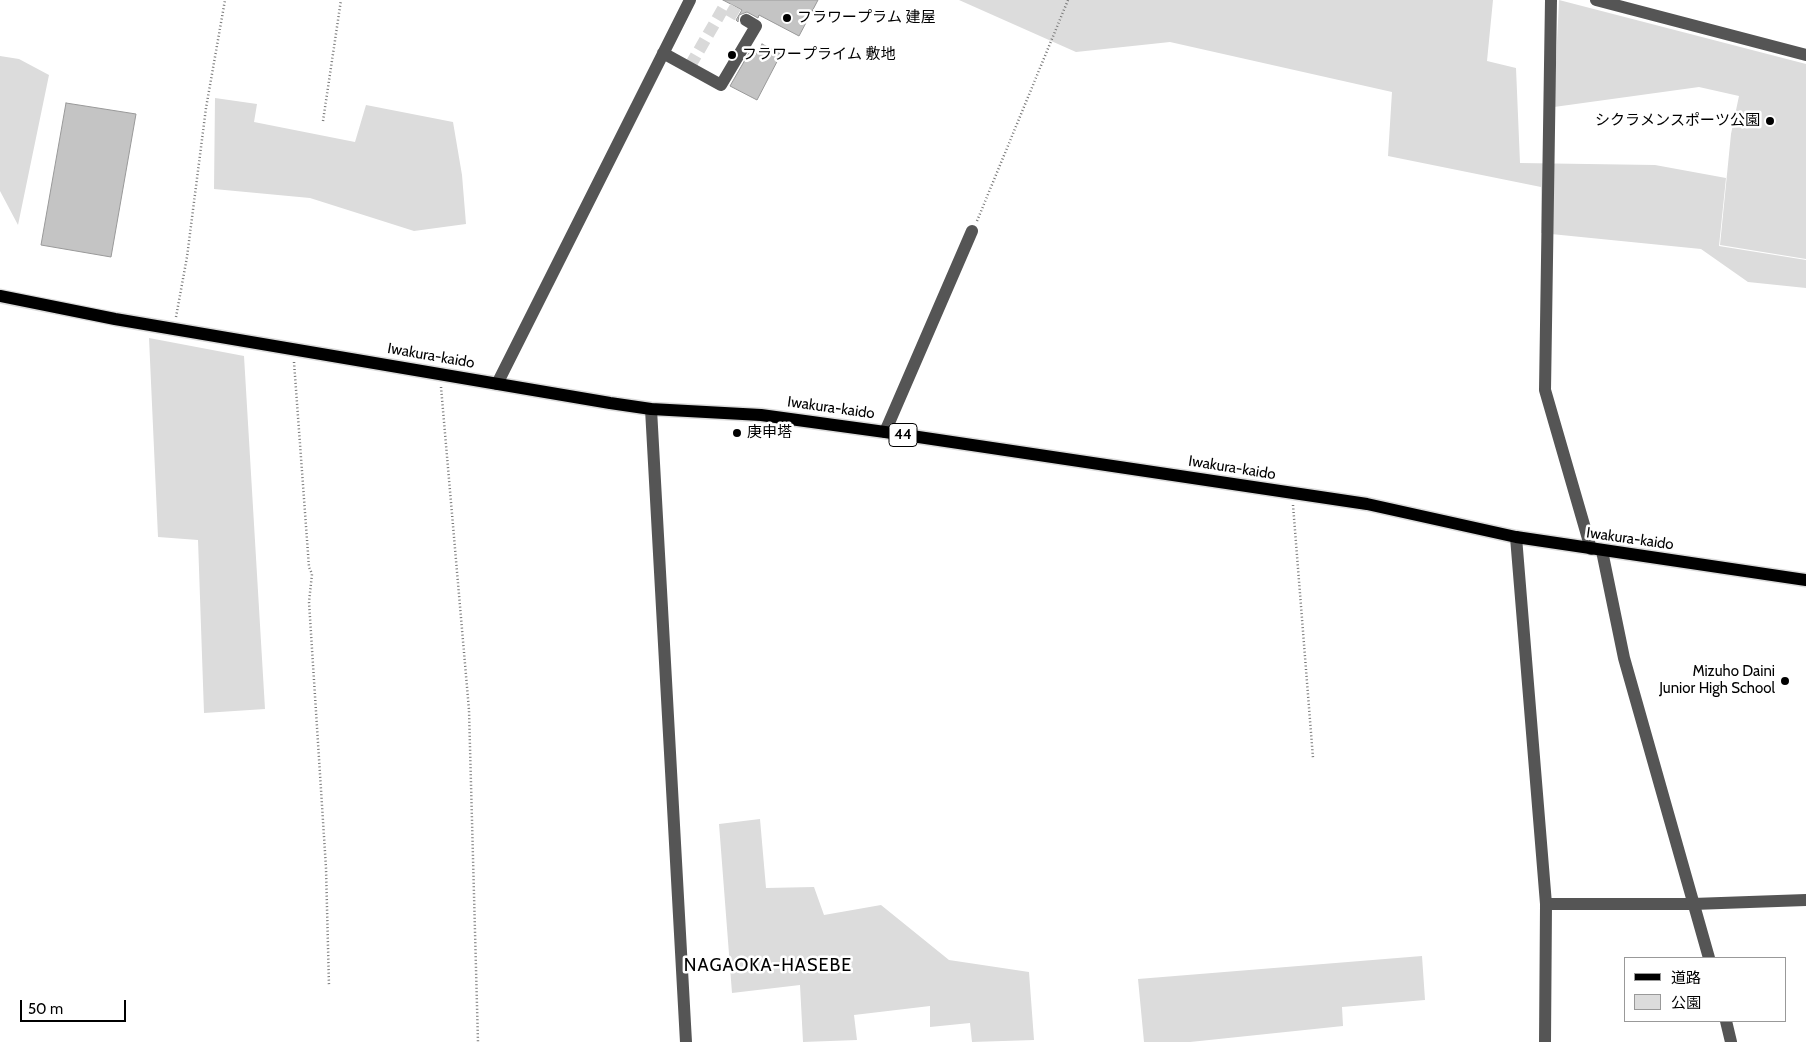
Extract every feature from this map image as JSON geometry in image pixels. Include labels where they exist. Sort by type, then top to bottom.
[{"type":"main road","name":"Iwakura-kaido","points":[[0,296],[174,330],[651,409],[761,415],[885,432],[1374,506],[1516,537],[1806,580]]},
{"type":"street","points":[[497,384],[690,0]]},
{"type":"street","points":[[1551,0],[1545,390],[1596,550],[1624,658],[1708,957]]},
{"type":"street","points":[[1596,0],[1806,55]]},
{"type":"street","points":[[663,53],[721,85],[756,26],[746,20]]},
{"type":"street","points":[[885,432],[972,231]]},
{"type":"street","points":[[651,409],[686,1042]]},
{"type":"street","points":[[1516,537],[1546,904],[1545,1042]]},
{"type":"street","points":[[1546,904],[1693,904],[1806,900]]},
{"type":"street","points":[[1726,1022],[1731,1042]]},
{"type":"path","points":[[174,330],[187,258],[206,108],[225,0]]},
{"type":"path","points":[[323,121],[341,0]]},
{"type":"path","points":[[972,231],[1068,0]]},
{"type":"path","points":[[293,350],[309,567],[312,574],[309,602],[326,868],[329,986]]},
{"type":"path","points":[[440,374],[469,710],[478,1042]]},
{"type":"path","points":[[1292,493],[1313,758]]},
{"type":"green space","points":[[959,0],[1493,0],[1487,61],[1516,68],[1520,163],[1655,165],[1726,178],[1719,246],[1806,260],[1806,288],[1748,282],[1701,249],[1541,233],[1541,187],[1388,156],[1392,92],[1170,42],[1076,52]]},
{"type":"green space","name":"シクラメンスポーツ公園","points":[[1559,0],[1806,64],[1806,259],[1720,245],[1731,134],[1739,96],[1699,87],[1554,107]]},
{"type":"green space","points":[[0,56],[19,59],[49,75],[18,225],[0,191]]},
{"type":"green space","points":[[215,98],[257,104],[254,122],[355,142],[366,105],[453,122],[462,175],[466,224],[414,231],[310,198],[214,189]]},
{"type":"green space","points":[[149,338],[244,356],[265,709],[204,713],[198,540],[158,537]]},
{"type":"green space","points":[[760,819],[766,888],[814,887],[824,915],[881,905],[949,960],[1029,972],[1034,1040],[972,1042],[970,1023],[930,1027],[930,1006],[854,1015],[857,1040],[803,1042],[800,985],[732,993],[719,824]]},
{"type":"green space","points":[[1422,956],[1425,1000],[1342,1007],[1343,1026],[1190,1042],[1144,1042],[1138,979]]},
{"type":"building","name":"フラワープラム 建屋","points":[[723,0],[818,0],[799,36],[759,15],[758,18],[747,12],[739,15],[742,10]]},
{"type":"building","points":[[762,44],[781,54],[757,100],[730,86],[749,53],[755,56]]},
{"type":"building","points":[[66,103],[136,114],[111,257],[41,245]]},
{"type":"tunnel","points":[[690,66],[724,7],[746,20]]},
{"type":"place","name":"フラワープラム 建屋","points":[[787,18]]},
{"type":"place","name":"フラワープライム 敷地","points":[[732,55]]},
{"type":"place","name":"シクラメンスポーツ公園","points":[[1770,121]]},
{"type":"place","name":"庚申塔","points":[[737,433]]},
{"type":"place","name":"Mizuho Daini Junior High School","points":[[1785,681]]},
{"type":"district","name":"NAGAOKA-HASEBE","points":[[768,966]]}]
